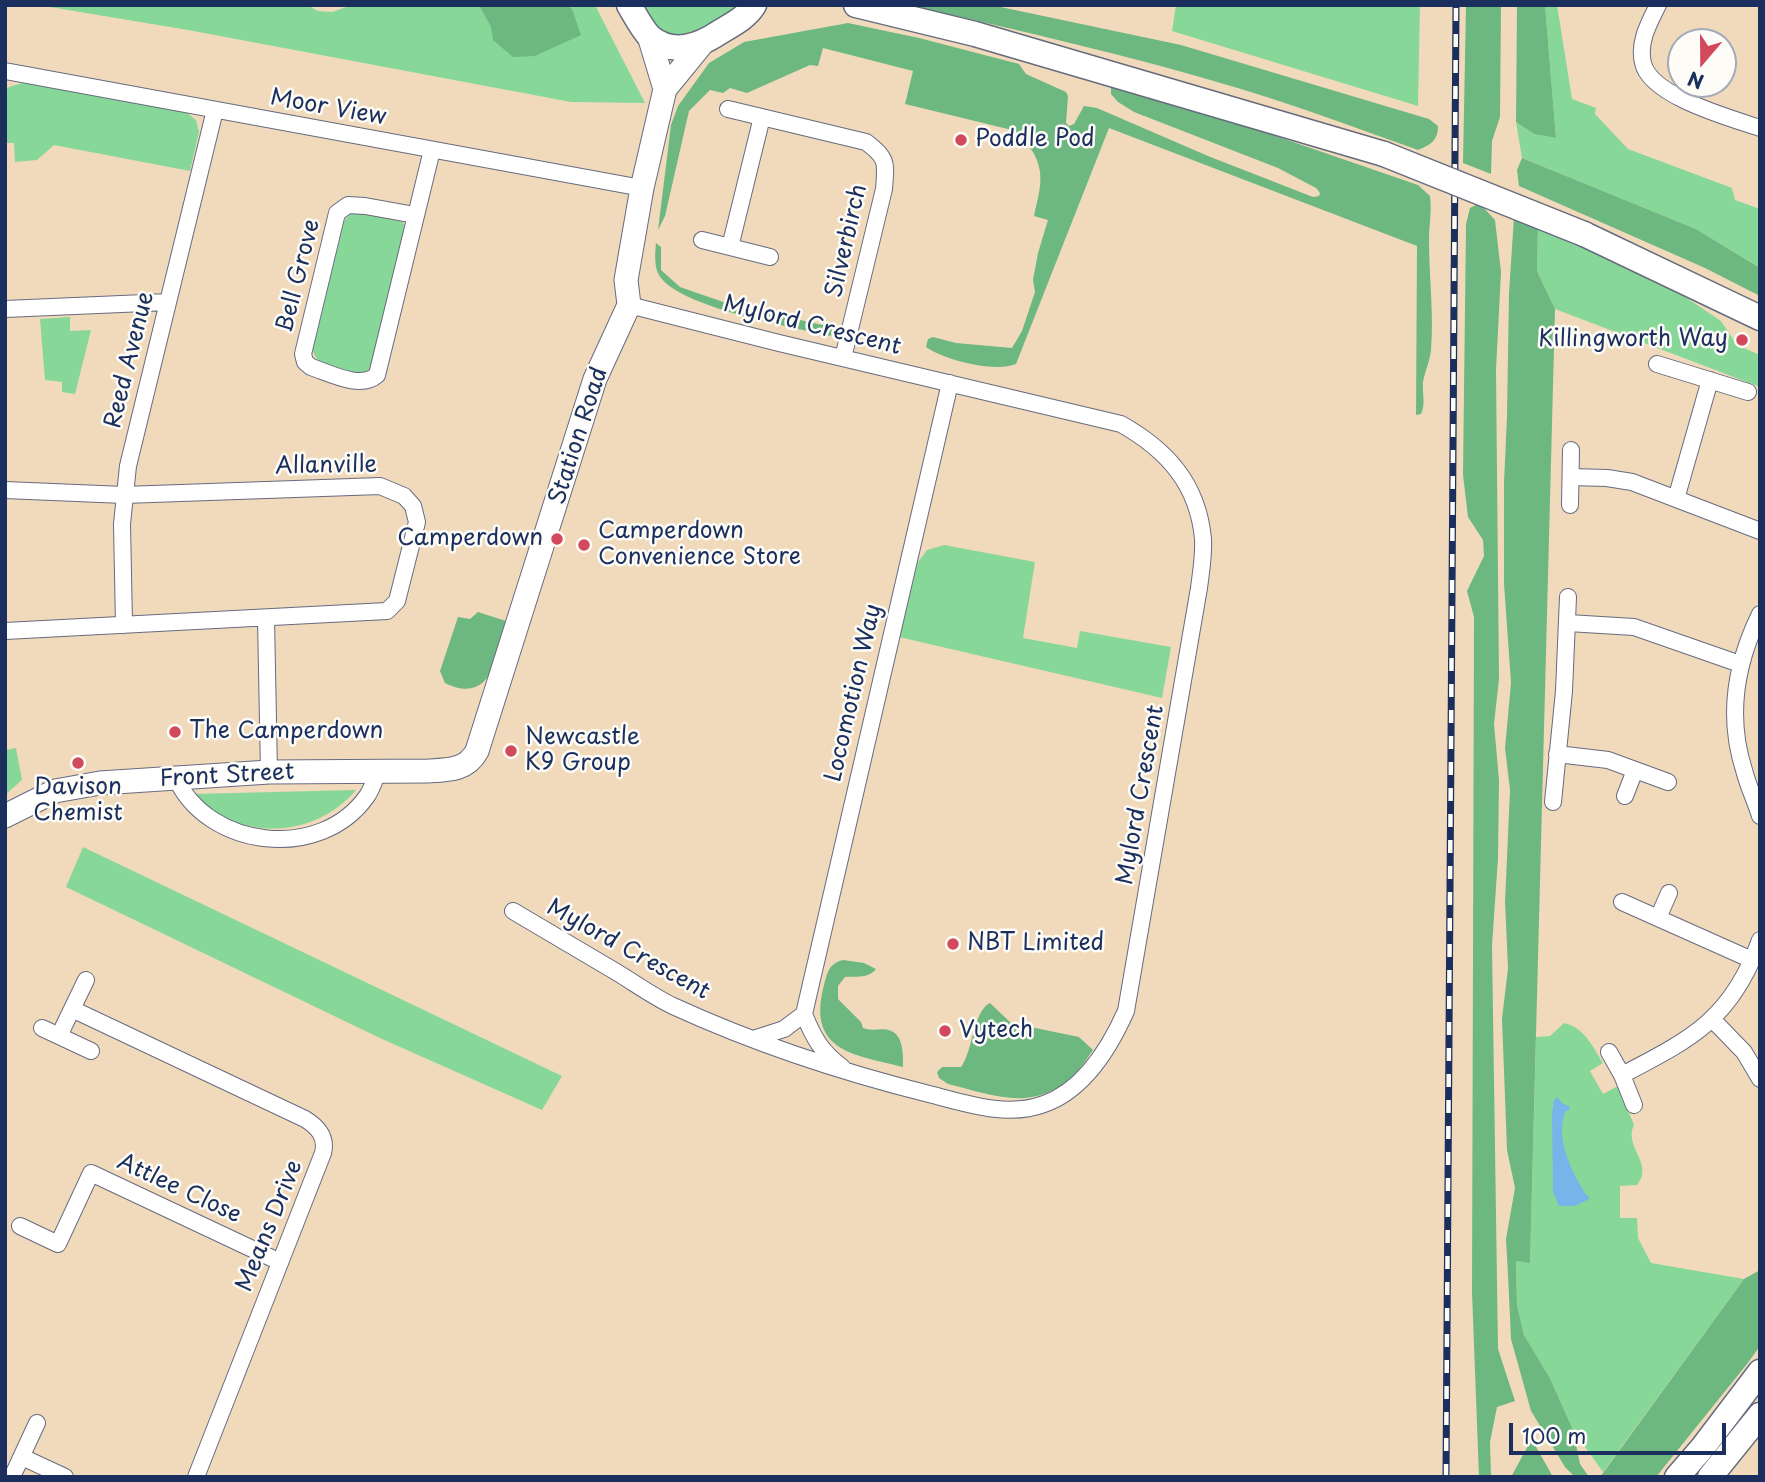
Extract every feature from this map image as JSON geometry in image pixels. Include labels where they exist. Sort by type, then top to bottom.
[{"type":"main road","points":[[629,5],[649,36],[674,47],[701,45],[748,15],[754,5]]},
{"type":"main road","points":[[856,5],[975,34],[1384,154],[1584,234],[1760,318]]},
{"type":"main road","name":"Station Road","points":[[649,36],[664,89]]},
{"type":"main road","name":"Station Road","points":[[455,769],[468,763],[477,751],[595,379],[629,304],[626,280],[642,188],[664,89],[701,45]]},
{"type":"main road","points":[[1697,290],[1760,327]]},
{"type":"main road","name":"Front Street","points":[[5,816],[42,796],[100,783],[269,772],[455,769]]},
{"type":"main road","points":[[1677,1477],[1760,1372]]},
{"type":"main road","points":[[1710,1477],[1760,1415]]},
{"type":"street","points":[[1658,5],[1645,30],[1642,49],[1643,63],[1652,80],[1685,100],[1760,128]]},
{"type":"street","name":"Moor View","points":[[5,71],[642,188]]},
{"type":"street","points":[[728,109],[762,117],[730,247]]},
{"type":"street","name":"Reed Avenue","points":[[124,625],[122,524],[128,466],[215,110]]},
{"type":"street","name":"Silverbirch","points":[[762,117],[866,142],[881,154],[885,168],[884,189],[843,358]]},
{"type":"street","points":[[415,215],[432,150]]},
{"type":"street","name":"Bell Grove","points":[[348,205],[415,215],[377,375],[370,382],[359,382],[311,367],[304,362],[303,354],[337,213],[348,205]]},
{"type":"street","points":[[702,240],[770,257]]},
{"type":"street","points":[[6,305],[168,302]]},
{"type":"street","name":"Mylord Crescent","points":[[513,911],[671,1005],[795,1057],[855,1076],[978,1106],[1022,1109],[1043,1105],[1064,1094],[1102,1054],[1116,1034],[1126,1011],[1199,588],[1203,540],[1200,522],[1178,469],[1144,437],[1121,424],[629,304]]},
{"type":"street","points":[[1657,364],[1748,392]]},
{"type":"street","points":[[1676,499],[1710,380]]},
{"type":"street","name":"Locomotion Way","points":[[804,1014],[950,383]]},
{"type":"street","points":[[1570,505],[1571,450]]},
{"type":"street","points":[[1570,477],[1621,479],[1760,531]]},
{"type":"street","name":"Allanville","points":[[5,631],[380,612],[393,608],[397,601],[417,522],[410,502],[396,491],[380,486],[124,495]]},
{"type":"street","points":[[5,490],[124,495]]},
{"type":"street","points":[[1553,802],[1565,677],[1568,597]]},
{"type":"street","points":[[1760,614],[1741,664],[1735,704],[1735,735],[1744,770],[1757,797],[1760,816]]},
{"type":"street","points":[[266,619],[269,772]]},
{"type":"street","points":[[1568,623],[1634,627],[1741,664]]},
{"type":"street","points":[[1557,754],[1598,758],[1668,782]]},
{"type":"street","points":[[1625,796],[1635,770]]},
{"type":"street","points":[[176,778],[184,795],[195,807],[221,826],[251,837],[283,839],[317,832],[348,815],[368,795],[378,771]]},
{"type":"street","points":[[1658,918],[1669,893]]},
{"type":"street","points":[[1622,902],[1752,960]]},
{"type":"street","points":[[1622,1075],[1672,1050],[1695,1035],[1712,1019],[1733,995],[1760,940]]},
{"type":"street","points":[[59,1036],[86,980]]},
{"type":"street","name":"Means Drive","points":[[72,1009],[305,1119],[317,1128],[324,1142],[323,1153],[196,1477]]},
{"type":"street","points":[[753,1039],[784,1030],[804,1014],[814,1040],[830,1058],[855,1076]]},
{"type":"street","points":[[1712,1019],[1744,1052],[1760,1079]]},
{"type":"street","points":[[42,1028],[91,1051]]},
{"type":"street","points":[[1609,1052],[1634,1105]]},
{"type":"street","name":"Attlee Close","points":[[20,1226],[58,1244],[91,1173],[280,1262]]},
{"type":"street","points":[[12,1477],[37,1423]]},
{"type":"street","points":[[22,1457],[65,1477]]},
{"type":"green space","points":[[38,5],[307,5],[318,11],[332,12],[352,5],[479,5],[492,27],[493,40],[572,9],[568,5],[595,5],[645,103],[571,102],[188,30]]},
{"type":"green space","points":[[479,5],[568,5],[581,35],[535,56],[513,57],[493,40],[491,27]]},
{"type":"green space","points":[[639,5],[742,5],[690,37],[661,33]]},
{"type":"green space","points":[[909,5],[991,5],[1181,45],[1429,119],[1438,126],[1438,131],[1432,142],[1418,150],[1286,103],[1200,77],[1076,44]]},
{"type":"green space","points":[[1176,5],[1420,5],[1418,106],[1172,31]]},
{"type":"green space","points":[[1466,5],[1501,5],[1500,117],[1492,141],[1491,174],[1463,163]]},
{"type":"green space","points":[[1517,5],[1545,5],[1556,138],[1534,134],[1516,122]]},
{"type":"green space","points":[[1545,5],[1557,5],[1572,99],[1596,108],[1595,114],[1628,149],[1732,188],[1735,200],[1760,209],[1760,268],[1696,229],[1522,158],[1516,122],[1534,134],[1556,138]]},
{"type":"green space","points":[[848,23],[1019,64],[1026,74],[1066,92],[1066,123],[1069,126],[1074,124],[1084,106],[1097,108],[1313,197],[1319,196],[1320,193],[1316,188],[1278,168],[1134,112],[1118,102],[1111,94],[1111,87],[1118,85],[1148,92],[1418,185],[1430,196],[1431,208],[1429,240],[1432,336],[1423,382],[1424,402],[1421,414],[1416,415],[1417,246],[1109,128],[1016,364],[983,366],[934,352],[926,347],[928,339],[933,337],[956,343],[1012,348],[1022,331],[1035,292],[1033,280],[1048,220],[1034,216],[1040,184],[1037,160],[1016,131],[905,104],[913,71],[823,48],[818,66],[810,65],[747,93],[730,88],[723,93],[710,90],[689,111],[665,216],[658,230],[671,125],[678,106],[709,63],[744,42]]},
{"type":"green space","points":[[26,82],[187,113],[196,120],[199,132],[190,171],[54,145],[37,160],[15,162],[14,143],[5,143],[5,91],[9,87]]},
{"type":"green space","points":[[1522,158],[1696,229],[1760,268],[1760,296],[1705,268],[1519,186],[1517,170]]},
{"type":"green space","points":[[1482,206],[1495,220],[1501,272],[1496,370],[1499,679],[1494,724],[1499,780],[1498,858],[1492,946],[1498,1349],[1515,1401],[1497,1407],[1490,1442],[1491,1477],[1479,1477],[1472,1292],[1474,617],[1467,591],[1484,556],[1483,540],[1468,517],[1463,475],[1466,224],[1470,208]]},
{"type":"green space","points":[[360,212],[403,222],[407,232],[372,367],[362,375],[318,361],[312,350],[344,221],[351,213]]},
{"type":"green space","points":[[1514,217],[1538,226],[1537,271],[1555,309],[1530,1263],[1516,1261],[1517,1305],[1524,1335],[1550,1378],[1573,1430],[1580,1464],[1589,1477],[1575,1477],[1565,1467],[1531,1411],[1511,1339],[1506,1239],[1515,1188],[1507,1150],[1502,1019],[1508,968],[1505,902],[1510,790],[1505,748],[1511,683],[1504,584],[1504,483],[1509,293]]},
{"type":"green space","points":[[1538,226],[1666,284],[1721,321],[1737,345],[1760,355],[1760,387],[1555,309],[1537,271]]},
{"type":"green space","points":[[656,243],[661,247],[661,270],[680,287],[732,305],[836,328],[830,336],[737,314],[688,297],[670,286],[657,272]]},
{"type":"green space","points":[[70,317],[70,331],[91,330],[75,394],[62,392],[62,382],[45,380],[40,319]]},
{"type":"green space","points":[[944,545],[1035,562],[1023,638],[1077,648],[1080,631],[1171,647],[1162,698],[899,637],[918,562],[927,550]]},
{"type":"green space","points":[[478,612],[509,622],[496,662],[483,683],[473,688],[461,688],[445,683],[440,671],[458,617],[470,619]]},
{"type":"green space","points":[[16,748],[22,780],[5,795],[5,750]]},
{"type":"green space","points":[[356,790],[343,803],[313,821],[280,828],[262,828],[228,819],[192,794]]},
{"type":"green space","points":[[83,847],[562,1076],[542,1110],[382,1039],[66,887]]},
{"type":"green space","points":[[843,960],[864,963],[876,969],[866,976],[845,977],[838,986],[838,999],[861,1022],[863,1028],[888,1030],[898,1037],[902,1047],[903,1067],[853,1054],[829,1038],[820,1010],[823,989],[831,967]]},
{"type":"green space","points":[[990,1003],[1011,1023],[1079,1037],[1093,1050],[1073,1076],[1058,1087],[1028,1098],[997,1096],[948,1084],[939,1078],[937,1072],[942,1067],[961,1067],[980,1014]]},
{"type":"green space","points":[[1564,1023],[1577,1029],[1592,1044],[1603,1063],[1590,1071],[1603,1094],[1618,1086],[1634,1125],[1632,1141],[1643,1170],[1642,1177],[1637,1185],[1620,1186],[1620,1218],[1637,1218],[1638,1238],[1651,1263],[1744,1279],[1603,1472],[1573,1430],[1550,1378],[1524,1335],[1517,1305],[1516,1261],[1530,1262],[1536,1037],[1550,1036]]},
{"type":"green space","points":[[1760,1270],[1760,1346],[1747,1364],[1656,1477],[1600,1477],[1744,1279]]},
{"type":"green space","points":[[1530,1442],[1535,1445],[1553,1477],[1511,1477]]},
{"type":"water","points":[[1557,1097],[1570,1109],[1565,1112],[1562,1122],[1564,1144],[1571,1166],[1589,1196],[1589,1199],[1575,1206],[1559,1206],[1553,1192],[1552,1113]]},
{"type":"railway","points":[[1446,1477],[1456,5]]},
{"type":"place","name":"Poddle Pod","points":[[961,140]]},
{"type":"place","name":"Killingworth Way","points":[[1742,340]]},
{"type":"place","name":"Camperdown","points":[[557,539]]},
{"type":"place","name":"Camperdown Convenience Store","points":[[584,545]]},
{"type":"place","name":"The Camperdown","points":[[175,732]]},
{"type":"place","name":"Newcastle K9 Group","points":[[511,751]]},
{"type":"place","name":"Davison Chemist","points":[[78,763]]},
{"type":"place","name":"NBT Limited","points":[[953,944]]},
{"type":"place","name":"Vytech","points":[[945,1031]]}]
